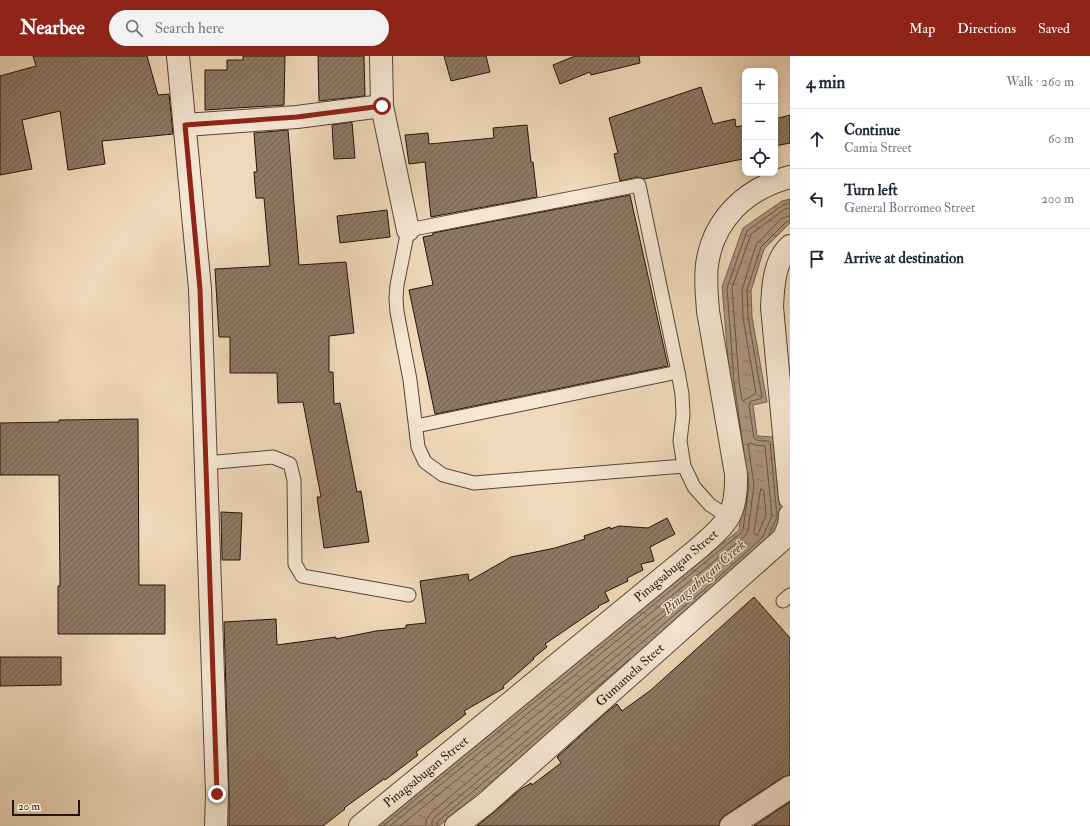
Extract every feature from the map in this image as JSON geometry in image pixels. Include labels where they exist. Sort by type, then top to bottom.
[{"type":"street","points":[[178,56],[200,289],[217,786],[216,826]]},
{"type":"street","points":[[381,56],[382,106],[408,230]]},
{"type":"street","points":[[185,125],[297,117],[382,106]]},
{"type":"street","name":"Pinagsabugan Street","points":[[360,826],[700,547],[718,531],[729,517],[735,503],[736,474],[708,311],[706,287],[708,264],[714,238],[729,214],[749,194],[790,177]]},
{"type":"street","points":[[790,246],[784,252],[773,282],[772,307],[790,498]]},
{"type":"street","name":"Gumamela Steet","points":[[456,826],[485,804],[784,538],[790,525],[790,515]]},
{"type":"street","points":[[732,826],[790,787]]},
{"type":"lane","points":[[684,466],[474,483],[443,475],[425,462],[418,447],[410,380],[397,312],[397,285],[408,230],[639,185],[682,394],[683,416],[680,440],[684,466],[694,487],[710,505],[729,517]]},
{"type":"lane","points":[[416,426],[678,372]]},
{"type":"lane","points":[[206,463],[273,457],[290,464],[294,480],[295,564],[302,576],[409,595]]},
{"type":"water","name":"Pinagsabugan Creek","points":[[790,199],[790,223],[764,249],[751,291],[752,317],[767,402],[753,405],[757,436],[773,437],[781,518],[770,543],[717,591],[439,826],[376,826],[739,530],[745,485],[730,382],[722,287],[743,228],[782,201]]},
{"type":"building","points":[[33,56],[147,56],[158,95],[169,94],[173,134],[102,141],[105,164],[68,170],[60,111],[22,120],[32,169],[0,175],[0,76],[36,66]]},
{"type":"building","points":[[243,56],[285,56],[284,105],[205,110],[205,70],[227,70],[227,60],[243,60]]},
{"type":"building","points":[[318,56],[364,56],[365,96],[319,101]]},
{"type":"building","points":[[444,56],[486,56],[490,72],[451,81]]},
{"type":"building","points":[[575,56],[639,56],[640,63],[591,75],[590,72],[560,84],[553,65]]},
{"type":"building","points":[[701,87],[713,124],[735,119],[736,127],[742,126],[742,159],[644,179],[637,177],[620,181],[614,154],[618,153],[609,118]]},
{"type":"building","points":[[790,115],[790,143],[778,145],[778,118]]},
{"type":"building","points":[[352,122],[355,158],[334,159],[332,125]]},
{"type":"building","points":[[527,125],[537,197],[431,217],[425,162],[409,164],[405,135],[428,133],[429,144],[494,138],[493,128]]},
{"type":"building","points":[[288,130],[299,265],[346,262],[354,333],[329,336],[329,372],[333,372],[334,404],[340,403],[357,492],[361,491],[369,542],[324,548],[317,497],[321,497],[303,402],[278,403],[277,373],[230,373],[230,337],[219,337],[215,269],[270,266],[264,198],[256,198],[254,172],[257,172],[254,133]]},
{"type":"building","points":[[630,195],[668,366],[435,414],[409,290],[433,285],[423,237],[433,235],[433,233]]},
{"type":"building","points":[[387,210],[390,237],[340,243],[337,216]]},
{"type":"building","points":[[138,419],[139,585],[165,585],[165,634],[58,634],[58,586],[60,586],[59,475],[0,475],[0,423],[59,422],[59,420]]},
{"type":"building","points":[[221,512],[242,513],[240,560],[222,560]]},
{"type":"building","points":[[667,518],[675,534],[650,547],[654,561],[641,564],[643,570],[627,578],[628,581],[605,592],[609,601],[598,606],[599,607],[545,644],[547,647],[503,686],[504,688],[464,711],[466,714],[416,752],[418,755],[344,808],[345,809],[323,826],[229,826],[224,622],[276,619],[277,645],[336,637],[336,639],[376,631],[406,628],[406,625],[426,623],[420,581],[468,574],[469,581],[511,557],[555,548],[585,539],[584,536],[610,527],[610,529],[619,526],[648,528]]},
{"type":"building","points":[[754,597],[790,638],[790,775],[783,777],[724,816],[720,820],[719,826],[477,826],[521,789],[531,783],[532,785],[561,763],[557,757],[608,711],[617,704],[622,711],[651,690]]},
{"type":"building","points":[[0,657],[61,657],[61,685],[0,686]]},
{"type":"building","points":[[790,802],[790,826],[754,826]]},
{"type":"route","points":[[217,794],[200,289],[185,125],[297,117],[382,106]]}]
